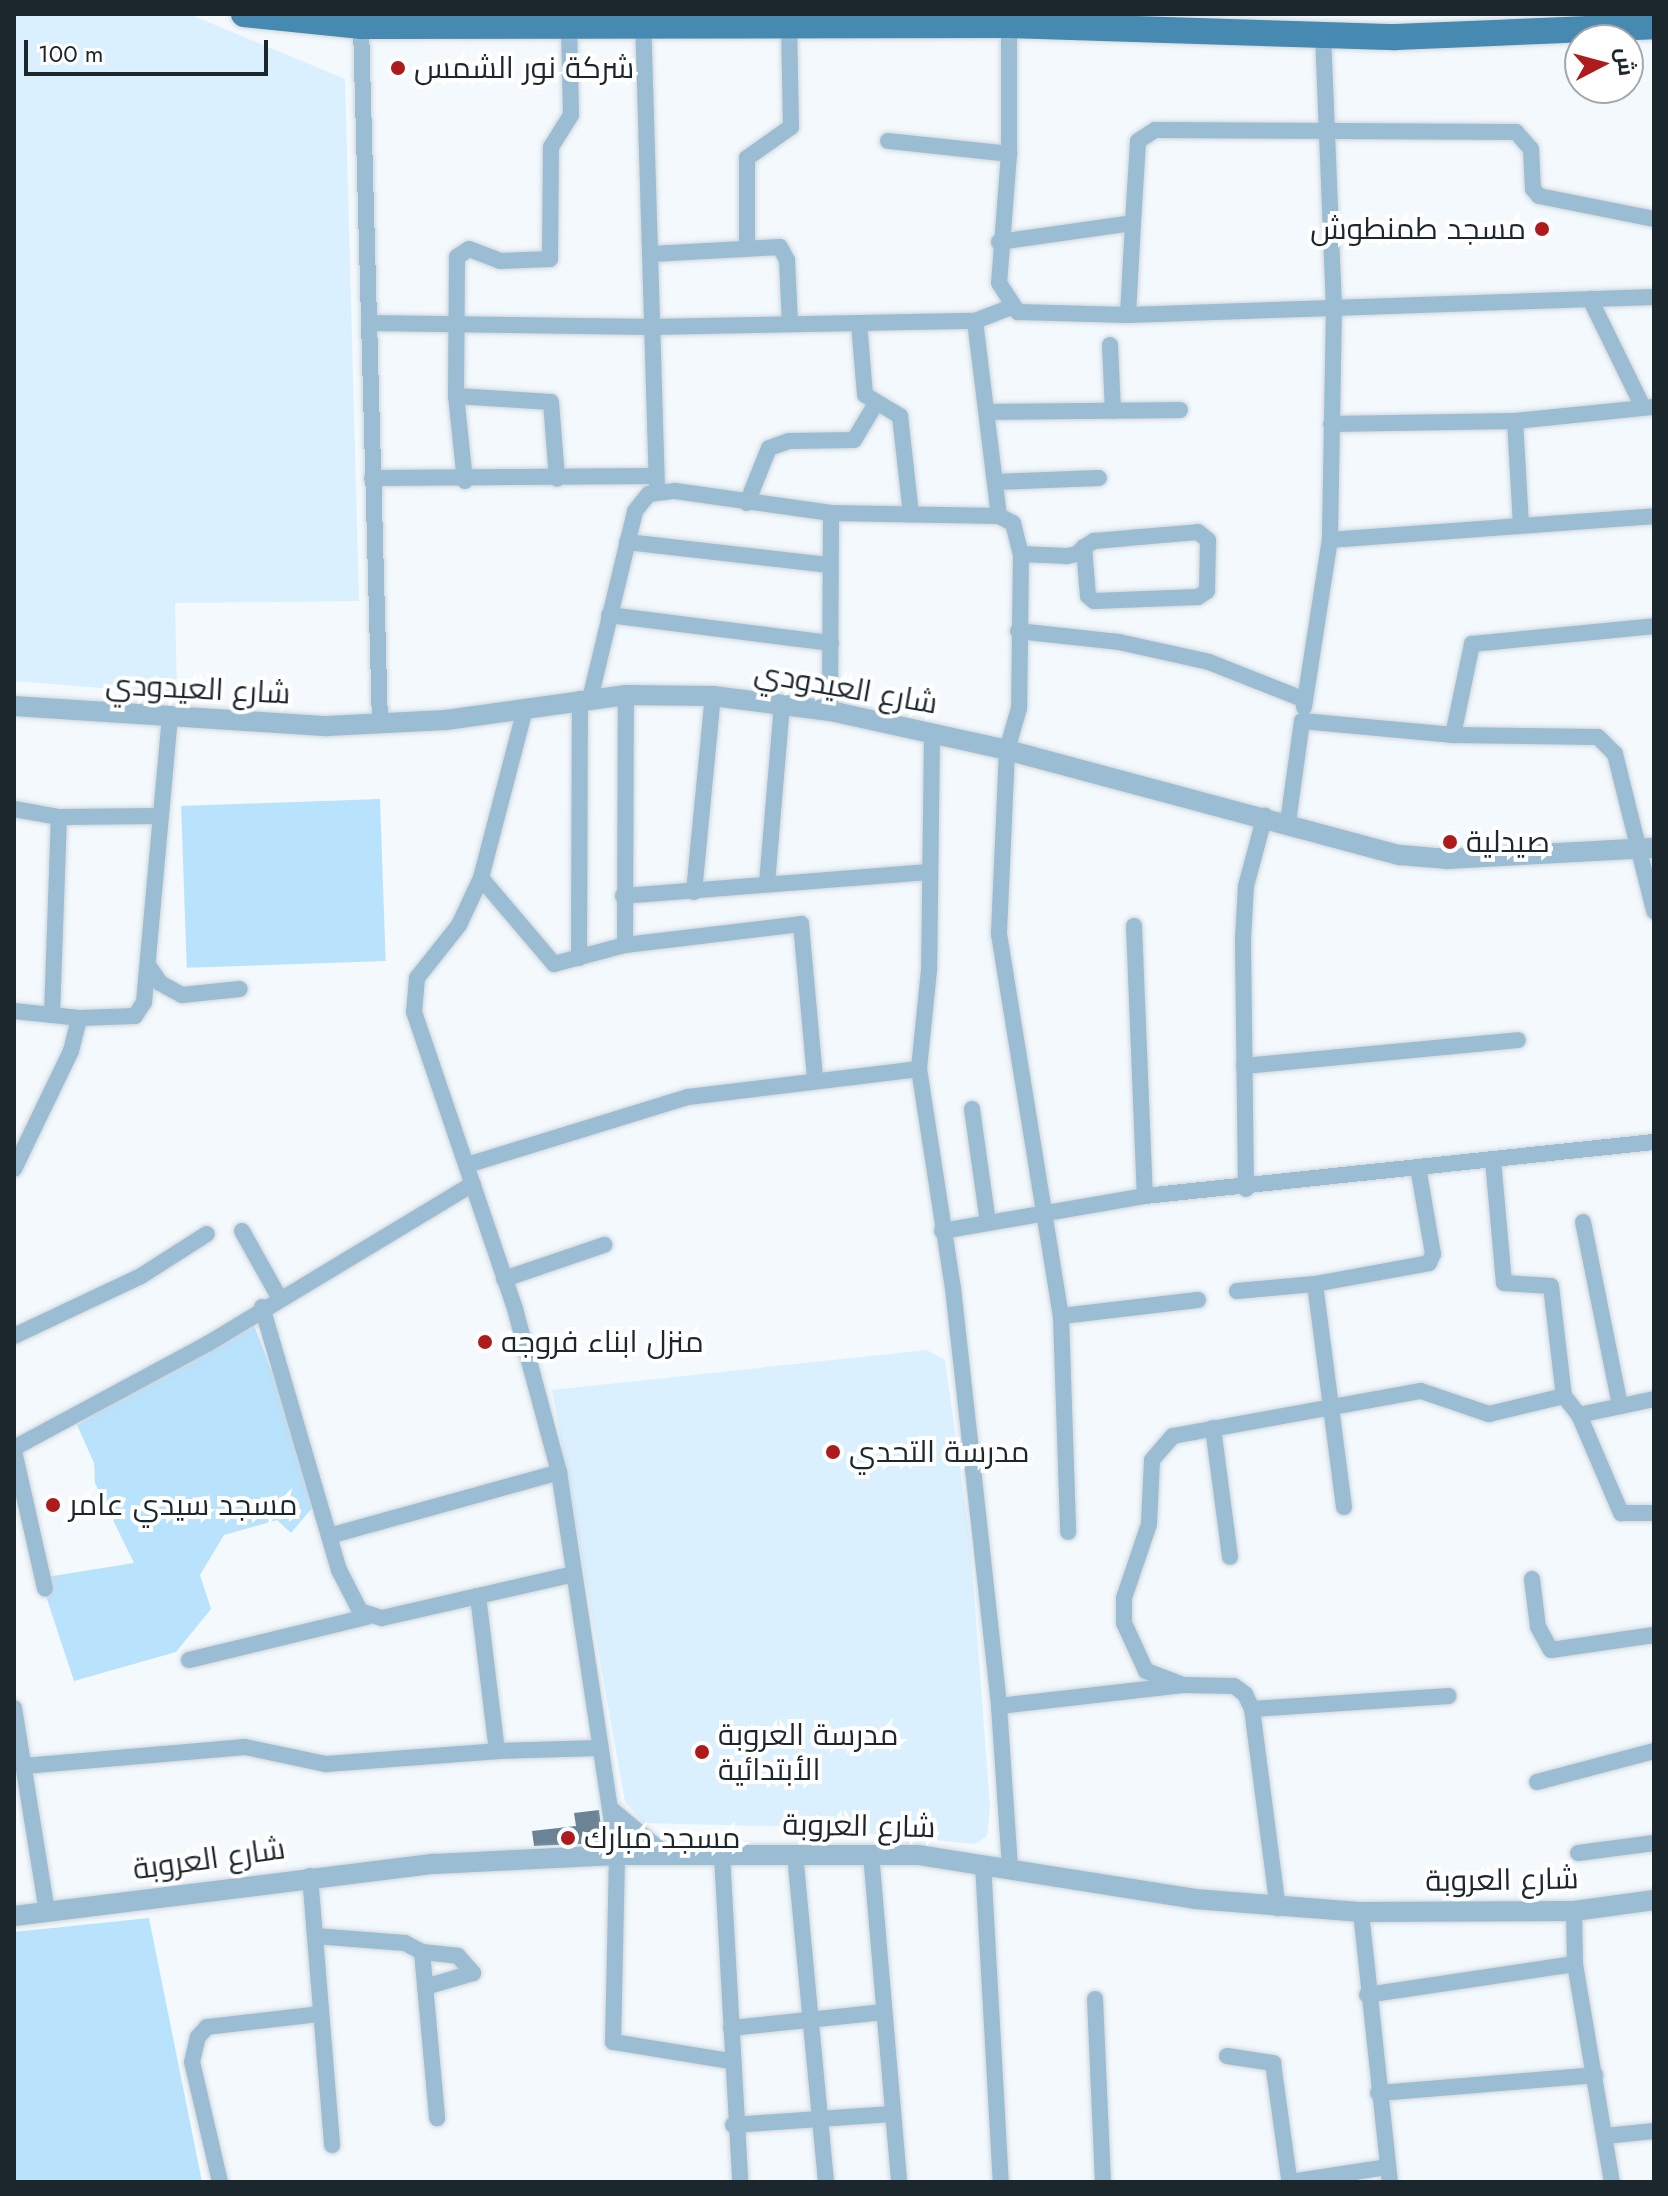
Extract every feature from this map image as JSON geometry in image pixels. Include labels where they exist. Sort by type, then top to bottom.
[{"type":"main road","points":[[244,14],[361,26],[569,26],[643,20],[789,27],[1008,20],[1323,34],[1396,26],[1654,26]]},
{"type":"street","points":[[579,958],[585,699],[635,511],[656,484],[650,327],[652,254],[643,20]]},
{"type":"street","points":[[1008,20],[1009,154],[999,242],[1000,289],[1011,307],[1034,316],[1128,315],[1654,297]]},
{"type":"street","points":[[361,26],[380,724]]},
{"type":"street","points":[[465,481],[456,396],[457,257],[469,249],[500,261],[550,259],[551,147],[571,115],[569,26]]},
{"type":"street","points":[[747,247],[747,158],[791,127],[789,27]]},
{"type":"street","points":[[1288,822],[1330,540],[1334,307],[1323,34]]},
{"type":"street","points":[[1128,315],[1133,223],[1143,133],[1326,129],[1516,132],[1531,149],[1533,189],[1539,196],[1654,219]]},
{"type":"street","points":[[888,141],[1009,154]]},
{"type":"street","points":[[999,242],[1133,223]]},
{"type":"street","points":[[652,254],[774,246],[785,253],[790,324]]},
{"type":"street","points":[[1331,424],[1515,421],[1648,407],[1590,299]]},
{"type":"street","points":[[369,323],[650,327],[975,321],[1011,307]]},
{"type":"street","points":[[975,321],[999,516]]},
{"type":"street","points":[[859,323],[863,390],[875,405],[894,408],[900,416],[911,514]]},
{"type":"street","points":[[1110,345],[1113,411]]},
{"type":"street","points":[[456,396],[551,402],[557,479]]},
{"type":"street","points":[[747,503],[769,448],[789,441],[854,440],[875,405]]},
{"type":"street","points":[[987,412],[1180,410]]},
{"type":"street","points":[[1515,421],[1521,524]]},
{"type":"street","points":[[372,478],[465,481],[557,479],[656,484],[747,503],[831,513],[999,516],[1013,523],[1021,554],[1019,708],[1007,750],[999,934],[1048,1212],[1061,1316],[1068,1532]]},
{"type":"street","points":[[995,482],[1099,478]]},
{"type":"street","points":[[830,711],[831,513]]},
{"type":"street","points":[[1330,540],[1654,516]]},
{"type":"street","points":[[1021,554],[1067,556],[1084,547],[1198,532],[1208,540],[1207,591],[1198,597],[1094,601],[1088,596],[1084,547]]},
{"type":"street","points":[[627,542],[830,565]]},
{"type":"street","points":[[609,615],[831,643]]},
{"type":"street","points":[[1453,735],[1467,656],[1478,641],[1654,626]]},
{"type":"street","points":[[1018,631],[1119,642],[1209,662],[1305,700]]},
{"type":"street","points":[[625,945],[626,695]]},
{"type":"street","name":"شارع العيدودي","points":[[14,706],[170,719],[380,724],[626,695],[713,696],[830,711],[1007,750],[1265,815],[1400,855],[1448,859],[1648,848]]},
{"type":"street","points":[[694,892],[713,696]]},
{"type":"street","points":[[767,883],[782,704]]},
{"type":"street","points":[[525,709],[481,878],[459,925],[423,968],[413,996],[504,1279],[559,1472],[617,1855],[613,2042],[730,2061]]},
{"type":"street","points":[[14,1011],[79,1018],[140,1012],[148,965],[158,816],[170,719]]},
{"type":"street","points":[[1302,721],[1453,735],[1606,740],[1648,848],[1654,911]]},
{"type":"street","points":[[932,734],[927,872],[929,970],[919,1069],[942,1231],[999,1706],[1010,1869]]},
{"type":"street","points":[[14,809],[59,817],[158,816]]},
{"type":"street","points":[[1246,1189],[1246,886],[1265,815]]},
{"type":"street","points":[[52,1015],[59,817]]},
{"type":"street","points":[[623,896],[927,872]]},
{"type":"street","points":[[481,878],[547,961],[579,958],[625,945],[801,924],[815,1077]]},
{"type":"street","points":[[1134,926],[1145,1196]]},
{"type":"street","points":[[148,965],[160,983],[182,995],[240,989]]},
{"type":"street","points":[[14,1169],[21,1135],[71,1051],[79,1018]]},
{"type":"street","points":[[1244,1066],[1518,1040]]},
{"type":"street","points":[[467,1165],[661,1104],[815,1077],[919,1069]]},
{"type":"street","points":[[972,1109],[988,1223]]},
{"type":"street","points":[[942,1231],[1145,1196],[1246,1189],[1654,1142]]},
{"type":"street","points":[[1493,1160],[1504,1283],[1551,1286],[1564,1396],[1579,1415],[1621,1513],[1654,1513]]},
{"type":"street","points":[[1237,1291],[1315,1284],[1421,1267],[1432,1259],[1418,1167]]},
{"type":"street","points":[[45,1589],[14,1449],[209,1343],[262,1307],[473,1184]]},
{"type":"street","points":[[1583,1222],[1620,1406]]},
{"type":"street","points":[[242,1231],[280,1299]]},
{"type":"street","points":[[14,1336],[141,1276],[207,1234]]},
{"type":"street","points":[[504,1279],[604,1245]]},
{"type":"street","points":[[1315,1284],[1344,1507]]},
{"type":"street","points":[[1061,1316],[1198,1300]]},
{"type":"street","points":[[262,1307],[329,1536],[349,1594],[367,1617]]},
{"type":"street","points":[[1183,1685],[1146,1671],[1132,1651],[1124,1598],[1149,1524],[1152,1460],[1159,1446],[1213,1428],[1331,1410],[1421,1391],[1489,1414],[1564,1396]]},
{"type":"street","points":[[1579,1415],[1654,1399]]},
{"type":"street","points":[[1213,1428],[1230,1557]]},
{"type":"street","points":[[329,1536],[559,1472]]},
{"type":"street","points":[[189,1660],[367,1617],[574,1574]]},
{"type":"street","points":[[1532,1579],[1538,1627],[1551,1650],[1654,1635]]},
{"type":"street","points":[[478,1596],[497,1751]]},
{"type":"street","points":[[999,1706],[1183,1685],[1234,1686],[1252,1709],[1278,1908]]},
{"type":"street","points":[[1252,1709],[1449,1696]]},
{"type":"street","points":[[14,1708],[47,1911]]},
{"type":"street","points":[[24,1766],[245,1747],[326,1764],[497,1751],[599,1748]]},
{"type":"street","points":[[1537,1782],[1654,1751]]},
{"type":"street","points":[[611,1809],[668,1856]]},
{"type":"street","points":[[1578,1853],[1654,1843]]},
{"type":"street","points":[[795,1854],[826,2182]]},
{"type":"street","points":[[871,1854],[899,2182]]},
{"type":"street","name":"شارع العروبة","points":[[14,1916],[310,1876],[617,1855],[871,1854],[983,1864],[1278,1908],[1361,1912],[1574,1911],[1654,1900]]},
{"type":"street","points":[[722,1855],[733,2125],[740,2182]]},
{"type":"street","points":[[983,1864],[1001,2182]]},
{"type":"street","points":[[310,1876],[332,2145]]},
{"type":"street","points":[[1574,1911],[1575,1964],[1612,2182]]},
{"type":"street","points":[[1227,2056],[1273,2063],[1289,2180],[1389,2175],[1367,1995],[1361,1912]]},
{"type":"street","points":[[315,1936],[405,1943],[422,1952],[458,1956],[473,1973],[425,1987]]},
{"type":"street","points":[[422,1952],[437,2118]]},
{"type":"street","points":[[1367,1995],[1575,1964]]},
{"type":"street","points":[[1095,1999],[1103,2182]]},
{"type":"street","points":[[731,2028],[883,2012]]},
{"type":"street","points":[[220,2182],[192,2062],[198,2037],[207,2027],[319,2014]]},
{"type":"street","points":[[1378,2093],[1595,2075]]},
{"type":"street","points":[[733,2125],[818,2122],[891,2114]]},
{"type":"street","points":[[1605,2136],[1654,2131]]},
{"type":"shaded area","points":[[14,14],[189,14],[345,79],[359,601],[175,603],[177,694],[14,681]]},
{"type":"shaded area","points":[[380,799],[386,961],[187,968],[181,806]]},
{"type":"shaded area","points":[[252,1320],[288,1414],[312,1508],[291,1533],[277,1520],[224,1535],[200,1575],[211,1609],[176,1652],[74,1681],[40,1578],[134,1563],[95,1483],[94,1463],[77,1425]]},
{"type":"shaded area","points":[[927,1350],[945,1360],[970,1540],[990,1807],[987,1836],[975,1844],[802,1827],[644,1823],[625,1802],[552,1390]]},
{"type":"shaded area","points":[[149,1918],[202,2182],[14,2182],[14,1932]]},
{"type":"building","name":"مسجد مبارك","points":[[599,1810],[603,1843],[534,1846],[532,1831],[576,1826],[574,1813]]},
{"type":"place","name":"شركة نور الشمس","points":[[398,68]]},
{"type":"place","name":"مسجد طمنطوش","points":[[1542,229]]},
{"type":"place","name":"صيدلية","points":[[1450,842]]},
{"type":"place","name":"منزل ابناء فروجه","points":[[485,1342]]},
{"type":"place","name":"مدرسة التحدي","points":[[833,1452]]},
{"type":"place","name":"مسجد سيدي عامر","points":[[53,1505]]},
{"type":"place","name":"مدرسة العروبة الأبتدائية","points":[[702,1752]]},
{"type":"place","name":"مسجد مبارك","points":[[568,1838]]}]
